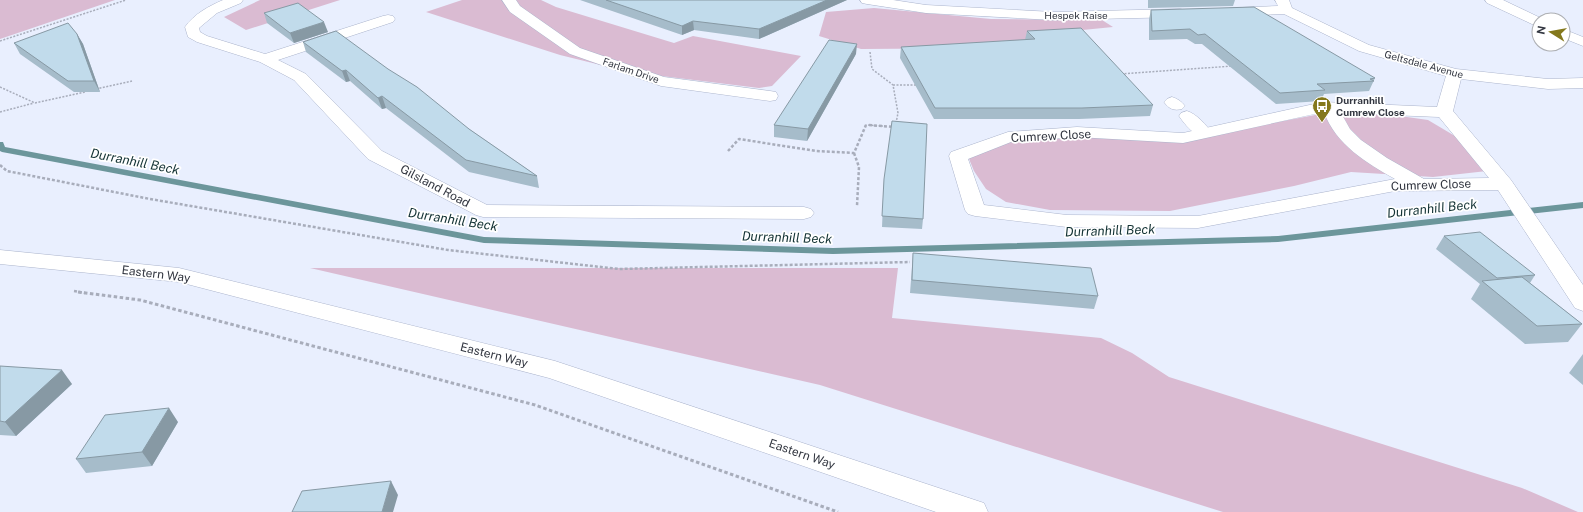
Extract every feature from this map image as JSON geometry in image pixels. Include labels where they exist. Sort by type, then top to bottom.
[{"type":"street","name":"Gilsland Road","points":[[236,0],[217,7],[201,17],[192,27],[193,34],[202,39],[265,59],[300,77],[375,155],[483,212],[804,213]]},
{"type":"street","name":"Farlam Drive","points":[[508,0],[515,8],[575,51],[661,81],[770,96]]},
{"type":"street","name":"Hespek Raise","points":[[867,0],[926,9],[1054,16],[1193,13]]},
{"type":"street","points":[[1492,0],[1531,18]]},
{"type":"street","points":[[1216,12],[1284,5]]},
{"type":"street","name":"Geltsdale Avenue","points":[[1284,5],[1364,48],[1455,74],[1548,84],[1583,83]]},
{"type":"street","points":[[265,59],[388,19]]},
{"type":"street","points":[[1571,37],[1583,42]]},
{"type":"street","points":[[1455,74],[1444,112],[1504,184],[1583,303]]},
{"type":"street","name":"Cumrew Close","points":[[1444,112],[1323,108],[1183,138],[1077,132],[1008,137],[958,156],[975,210],[1067,221],[1198,222],[1395,185],[1504,184]]},
{"type":"street","points":[[1331,108],[1333,117],[1352,141],[1380,163],[1420,185]]},
{"type":"street","name":"Eastern Way","points":[[0,257],[179,275],[555,370],[973,512]]},
{"type":"lane","points":[[1179,108],[1204,133]]},
{"type":"path","points":[[0,41],[126,0]]},
{"type":"path","points":[[857,206],[858,167],[854,153],[866,125],[895,127],[898,113],[893,86],[872,69],[870,52]]},
{"type":"path","points":[[1116,74],[1234,66]]},
{"type":"path","points":[[95,89],[132,81]]},
{"type":"path","points":[[893,86],[923,84]]},
{"type":"path","points":[[0,87],[35,103]]},
{"type":"path","points":[[0,112],[87,91]]},
{"type":"path","points":[[728,151],[740,139],[816,151],[854,153]]},
{"type":"path","points":[[0,165],[7,171],[150,199],[448,250],[611,268],[910,262]]},
{"type":"path","points":[[70,291],[140,300],[535,405],[838,512]]},
{"type":"shaded area","points":[[0,0],[115,0],[0,39]]},
{"type":"shaded area","points":[[260,0],[340,0],[246,30],[224,17]]},
{"type":"shaded area","points":[[462,0],[541,0],[556,7],[674,43],[693,36],[801,56],[772,86],[759,88],[629,72],[560,55],[426,12]]},
{"type":"shaded area","points":[[874,8],[991,19],[1102,20],[1113,27],[1052,33],[1001,48],[861,49],[819,36],[826,12]]},
{"type":"shaded area","points":[[1331,112],[1379,113],[1428,120],[1465,142],[1487,171],[1433,177],[1351,172],[1294,186],[1170,211],[1050,210],[1006,202],[986,189],[974,171],[967,154],[994,142],[1053,135],[1178,141]]},
{"type":"shaded area","points":[[310,268],[898,268],[892,318],[1101,338],[1132,353],[1169,377],[1522,488],[1578,512],[1223,512],[820,385]]},
{"type":"building","points":[[606,0],[827,0],[759,29],[693,21],[682,26]]},
{"type":"building","points":[[298,3],[324,22],[290,33],[264,13]]},
{"type":"building","points":[[1254,7],[1375,78],[1370,79],[1374,81],[1317,84],[1325,90],[1280,93],[1205,34],[1198,35],[1190,29],[1152,31],[1151,10]]},
{"type":"building","points":[[68,23],[77,34],[94,81],[68,81],[14,43]]},
{"type":"building","points":[[1081,28],[1153,105],[1082,108],[935,108],[901,47],[1035,39],[1027,31]]},
{"type":"building","points":[[336,31],[388,69],[417,87],[469,129],[537,176],[466,160],[382,96],[378,98],[346,70],[342,71],[303,42]]},
{"type":"building","points":[[829,40],[857,44],[808,129],[774,125]]},
{"type":"building","points":[[892,121],[927,124],[923,219],[882,216],[884,179]]},
{"type":"building","points":[[1480,232],[1535,275],[1497,278],[1444,236]]},
{"type":"building","points":[[913,253],[1091,268],[1098,296],[912,280]]},
{"type":"building","points":[[1522,277],[1582,324],[1537,326],[1482,281]]},
{"type":"building","points":[[0,366],[62,370],[5,422],[0,421]]},
{"type":"building","points":[[169,408],[142,452],[76,459],[105,415]]},
{"type":"building","points":[[391,481],[382,512],[292,512],[302,491]]},
{"type":"waterway","name":"Durranhill Beck","points":[[0,144],[2,149],[484,240],[833,251],[1278,239],[1583,205]]},
{"type":"place","name":"Durranhill Cumrew Close","points":[[1322,123]]}]
